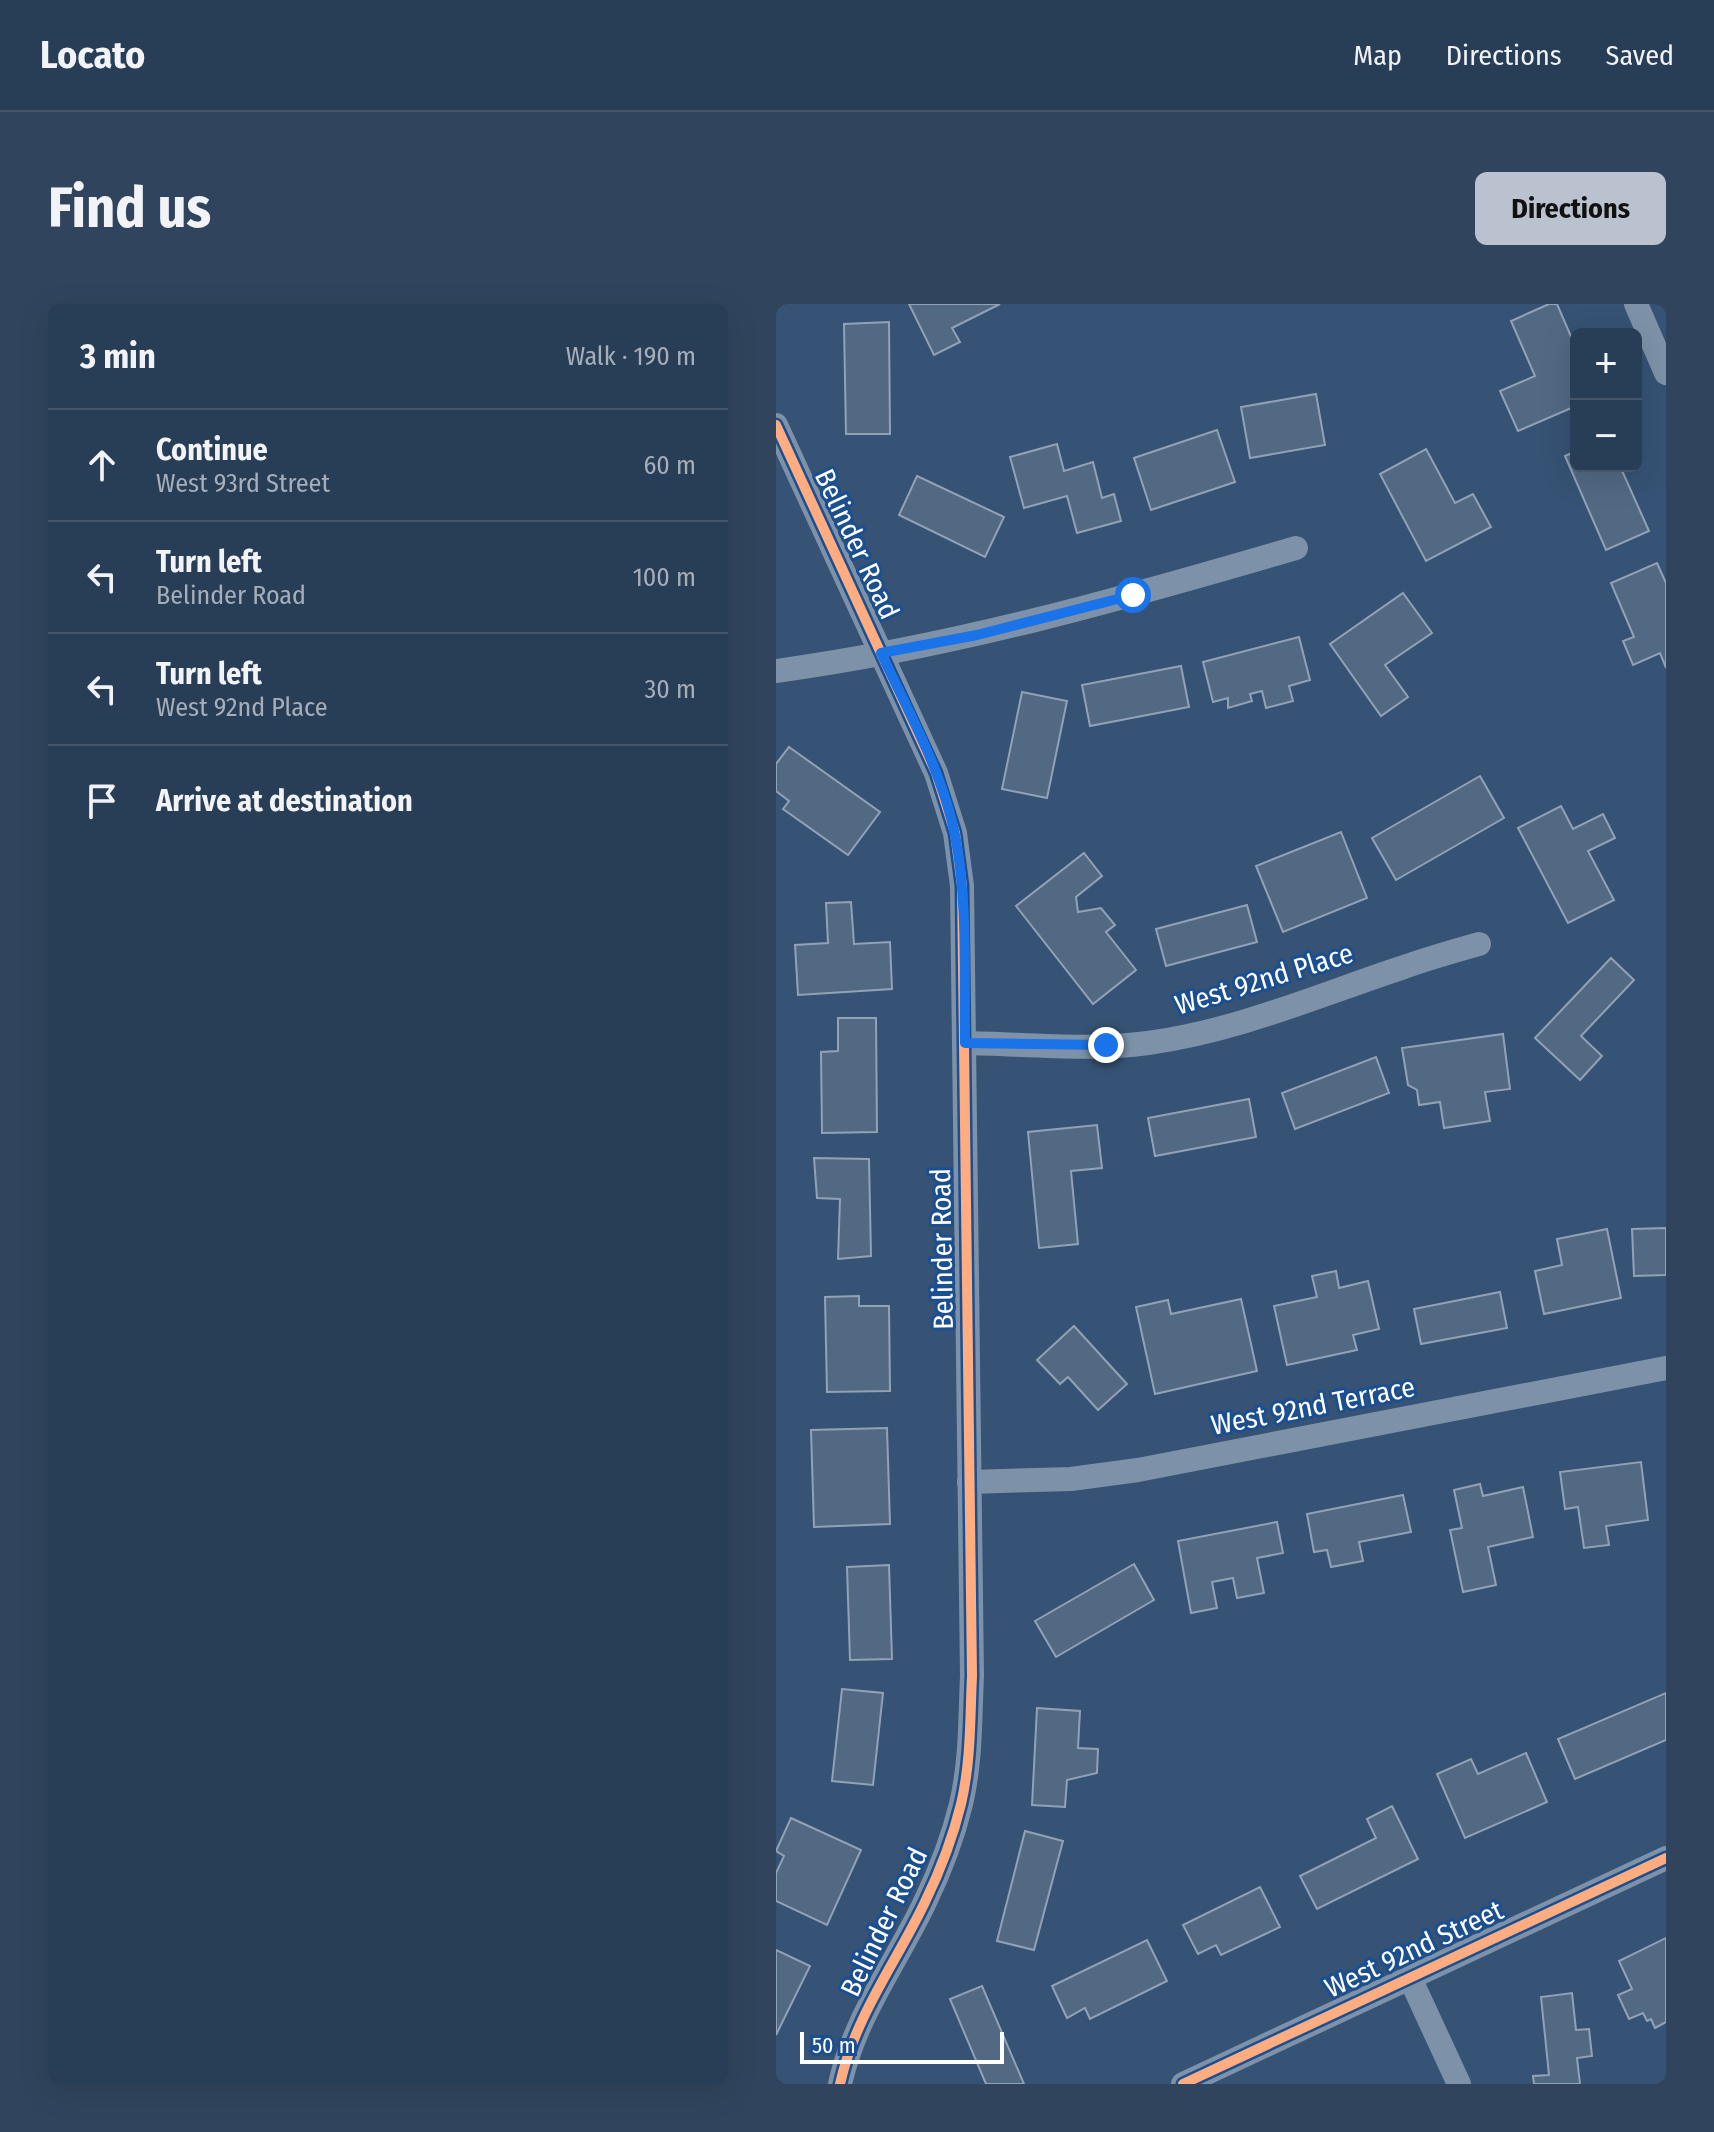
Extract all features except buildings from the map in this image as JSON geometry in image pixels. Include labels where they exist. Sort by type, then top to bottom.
[{"type":"street","points":[[1636,304],[1666,373]]},
{"type":"street","name":"Belinder Road","points":[[776,425],[936,773],[955,833],[962,886],[972,1676],[969,1743],[962,1802],[943,1860],[925,1903],[849,2047],[840,2084]]},
{"type":"street","points":[[776,671],[1020,624],[1296,548]]},
{"type":"street","name":"West 92nd Place","points":[[965,1043],[1106,1045],[1146,1043],[1204,1032],[1253,1020],[1405,966],[1479,944]]},
{"type":"street","name":"West 92nd Terrace","points":[[969,1482],[1071,1479],[1138,1470],[1666,1368]]},
{"type":"street","name":"West 92nd Street","points":[[1183,2084],[1666,1858]]},
{"type":"street","points":[[1410,1978],[1459,2084]]},
{"type":"cycle path","points":[[776,425],[936,773],[955,833],[962,886],[972,1676],[968,1756],[961,1804],[941,1866],[914,1925],[866,2013],[840,2084]]},
{"type":"cycle path","points":[[1183,2084],[1666,1858]]},
{"type":"route","points":[[1106,1045],[965,1043],[962,886],[955,833],[936,773],[881,653],[977,635],[1133,595]]}]
